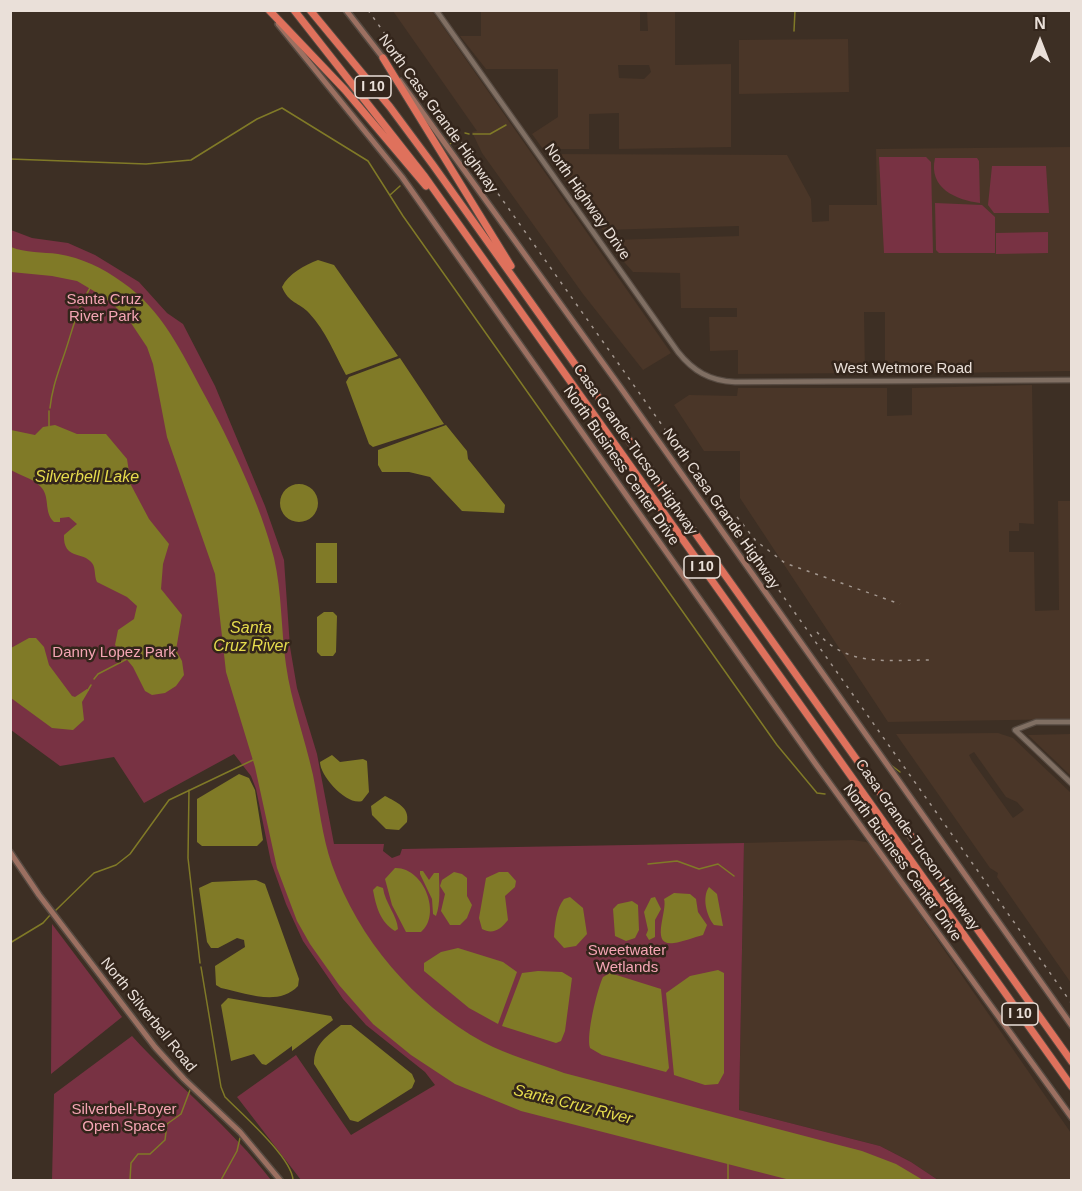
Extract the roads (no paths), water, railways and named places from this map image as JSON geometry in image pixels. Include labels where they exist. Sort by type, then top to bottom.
[{"type":"highway","points":[[268,10],[345,90],[458,225]]},
{"type":"highway","name":"Casa Grande-Tucson Highway","points":[[294,10],[375,111],[458,225],[1071,1087]]},
{"type":"highway","name":"Casa Grande-Tucson Highway","points":[[310,10],[390,107],[532,301],[1071,1061]]},
{"type":"highway","points":[[383,58],[532,301]]},
{"type":"highway","points":[[1051,1058],[1071,1092]]},
{"type":"main road","name":"North Business Center Drive","points":[[268,10],[402,177],[815,763],[1071,1118]]},
{"type":"main road","name":"North Casa Grande Highway","points":[[346,10],[623,391],[1071,1026]]},
{"type":"main road","name":"North Silverbell Road","points":[[10,852],[39,895],[155,1047],[183,1079],[240,1132],[280,1180]]},
{"type":"street","name":"North Highway Drive","points":[[436,10],[684,360],[706,376],[735,382]]},
{"type":"street","name":"West Wetmore Road","points":[[735,382],[1071,380]]},
{"type":"street","points":[[1071,722],[1036,722],[1015,729],[1071,784]]},
{"type":"water","name":"Santa Cruz River","points":[[11,247],[75,258],[92,264],[115,277],[149,305],[160,318],[188,363],[234,452],[269,538],[279,584],[288,679],[313,775],[323,832],[332,865],[343,893],[373,944],[412,989],[458,1026],[483,1042],[512,1055],[564,1073],[862,1151],[896,1164],[923,1180],[790,1180],[521,1111],[455,1084],[411,1055],[373,1024],[339,985],[310,944],[297,921],[277,868],[255,767],[226,672],[215,574],[167,437],[153,364],[147,347],[127,317],[104,297],[77,281],[11,272]]},
{"type":"water","points":[[318,260],[334,265],[398,356],[346,375],[315,320],[305,309],[288,297],[282,287],[302,267]]},
{"type":"water","points":[[400,358],[444,424],[373,447],[369,444],[346,382],[349,377]]},
{"type":"water","name":"Silverbell Lake","points":[[55,425],[77,434],[106,434],[127,459],[131,485],[149,519],[169,544],[163,564],[161,589],[182,615],[176,650],[182,661],[184,675],[176,686],[165,693],[152,695],[145,691],[133,667],[115,645],[118,630],[134,619],[137,606],[127,597],[97,582],[92,563],[70,552],[65,543],[64,535],[77,524],[69,517],[60,518],[60,522],[54,522],[40,486],[11,470],[11,430],[35,435],[43,427]]},
{"type":"water","points":[[446,425],[467,451],[468,459],[505,505],[504,513],[462,511],[430,477],[409,472],[382,472],[378,465],[378,450]]},
{"type":"water","points":[[299,484],[312,490],[318,503],[312,516],[299,522],[286,516],[280,503],[286,490]]},
{"type":"water","points":[[316,543],[337,543],[337,583],[316,583]]},
{"type":"water","points":[[324,612],[333,612],[337,616],[336,652],[333,656],[321,656],[317,652],[317,617]]},
{"type":"water","points":[[29,638],[36,638],[44,647],[49,665],[72,696],[75,697],[89,690],[82,702],[84,720],[73,730],[52,728],[11,698],[11,648]]},
{"type":"water","points":[[332,755],[340,762],[363,759],[367,761],[369,792],[362,801],[349,799],[342,795],[324,775],[320,762]]},
{"type":"water","points":[[239,774],[249,778],[255,790],[263,840],[257,846],[202,846],[197,842],[197,799]]},
{"type":"water","points":[[385,796],[394,800],[406,812],[407,822],[399,830],[386,829],[372,815],[371,806]]},
{"type":"water","points":[[395,868],[414,875],[422,883],[427,893],[430,915],[421,932],[406,932],[392,905],[385,879]]},
{"type":"water","points":[[420,871],[423,871],[429,880],[434,873],[439,873],[439,900],[436,916],[433,914],[432,899],[420,874]]},
{"type":"water","points":[[454,872],[467,878],[467,896],[472,905],[467,918],[460,925],[450,925],[441,911],[445,894],[440,886],[442,880]]},
{"type":"water","points":[[499,872],[508,872],[516,881],[515,887],[505,896],[508,920],[497,930],[486,931],[482,929],[479,918],[486,878]]},
{"type":"water","points":[[256,880],[265,884],[299,979],[298,986],[281,996],[261,997],[216,985],[215,966],[245,947],[244,940],[237,938],[218,948],[211,948],[207,942],[199,888],[212,882]]},
{"type":"water","points":[[377,886],[383,888],[396,919],[398,929],[395,931],[380,913],[373,890]]},
{"type":"water","points":[[709,887],[717,894],[723,926],[714,925],[709,916],[705,901]]},
{"type":"water","points":[[674,893],[690,894],[696,899],[698,912],[707,925],[703,935],[674,943],[662,940],[664,899]]},
{"type":"water","points":[[570,897],[583,908],[587,934],[576,946],[564,948],[554,937],[555,927],[561,903]]},
{"type":"water","points":[[655,897],[661,909],[655,920],[655,937],[649,940],[646,935],[648,930],[644,912],[651,898]]},
{"type":"water","points":[[632,901],[638,905],[639,930],[635,938],[626,941],[615,936],[613,909],[618,904]]},
{"type":"water","points":[[458,948],[503,962],[517,972],[498,1024],[469,1008],[424,971],[424,963],[441,952]]},
{"type":"water","points":[[718,970],[724,973],[724,1073],[718,1084],[705,1085],[674,1075],[666,993],[690,976]]},
{"type":"water","points":[[562,972],[572,978],[565,1031],[561,1041],[556,1043],[502,1026],[522,973]]},
{"type":"water","points":[[610,973],[661,989],[669,1068],[666,1072],[602,1055],[590,1048],[595,1002],[603,977]]},
{"type":"water","points":[[228,998],[331,1016],[333,1020],[292,1051],[292,1046],[266,1065],[262,1064],[254,1054],[231,1061],[221,1005]]},
{"type":"water","points":[[341,1025],[351,1025],[412,1074],[415,1081],[412,1088],[358,1122],[350,1120],[314,1064],[319,1046]]},
{"type":"waterway","points":[[794,31],[795,10]]},
{"type":"waterway","points":[[10,159],[146,164],[191,160],[257,119],[282,108],[368,161],[403,216],[777,745],[817,793],[825,794]]},
{"type":"waterway","points":[[473,134],[490,134],[506,125]]},
{"type":"waterway","points":[[465,133],[469,134]]},
{"type":"waterway","points":[[450,144],[455,140]]},
{"type":"waterway","points":[[390,195],[400,186]]},
{"type":"waterway","points":[[50,408],[55,383],[75,322],[90,288]]},
{"type":"waterway","points":[[49,411],[49,426]]},
{"type":"waterway","points":[[94,679],[98,674],[127,659]]},
{"type":"waterway","points":[[88,690],[91,685]]},
{"type":"waterway","points":[[55,911],[94,873],[116,865],[130,854],[169,800],[253,760]]},
{"type":"waterway","points":[[891,765],[900,772]]},
{"type":"waterway","points":[[189,790],[188,858],[200,963]]},
{"type":"waterway","points":[[648,864],[677,861],[699,869],[718,864],[734,876]]},
{"type":"waterway","points":[[10,943],[43,923],[51,914]]},
{"type":"waterway","points":[[201,967],[221,1087],[225,1097],[276,1149],[293,1180]]},
{"type":"waterway","points":[[130,1180],[131,1163],[138,1154],[150,1154],[165,1140],[167,1124],[181,1114],[190,1090]]},
{"type":"waterway","points":[[221,1180],[237,1151],[240,1138]]},
{"type":"waterway","points":[[728,1163],[728,1180]]},
{"type":"railway","points":[[368,10],[1072,1004]]},
{"type":"railway","points":[[737,517],[756,541],[785,563],[900,604]]},
{"type":"railway","points":[[817,632],[828,643],[854,656],[883,660],[929,660]]},
{"type":"park label","name":"Santa Cruz River Park","points":[[104,308]]},
{"type":"park label","name":"Danny Lopez Park","points":[[114,653]]},
{"type":"park label","name":"Sweetwater Wetlands","points":[[627,960]]},
{"type":"park label","name":"Silverbell-Boyer Open Space","points":[[124,1118]]}]
